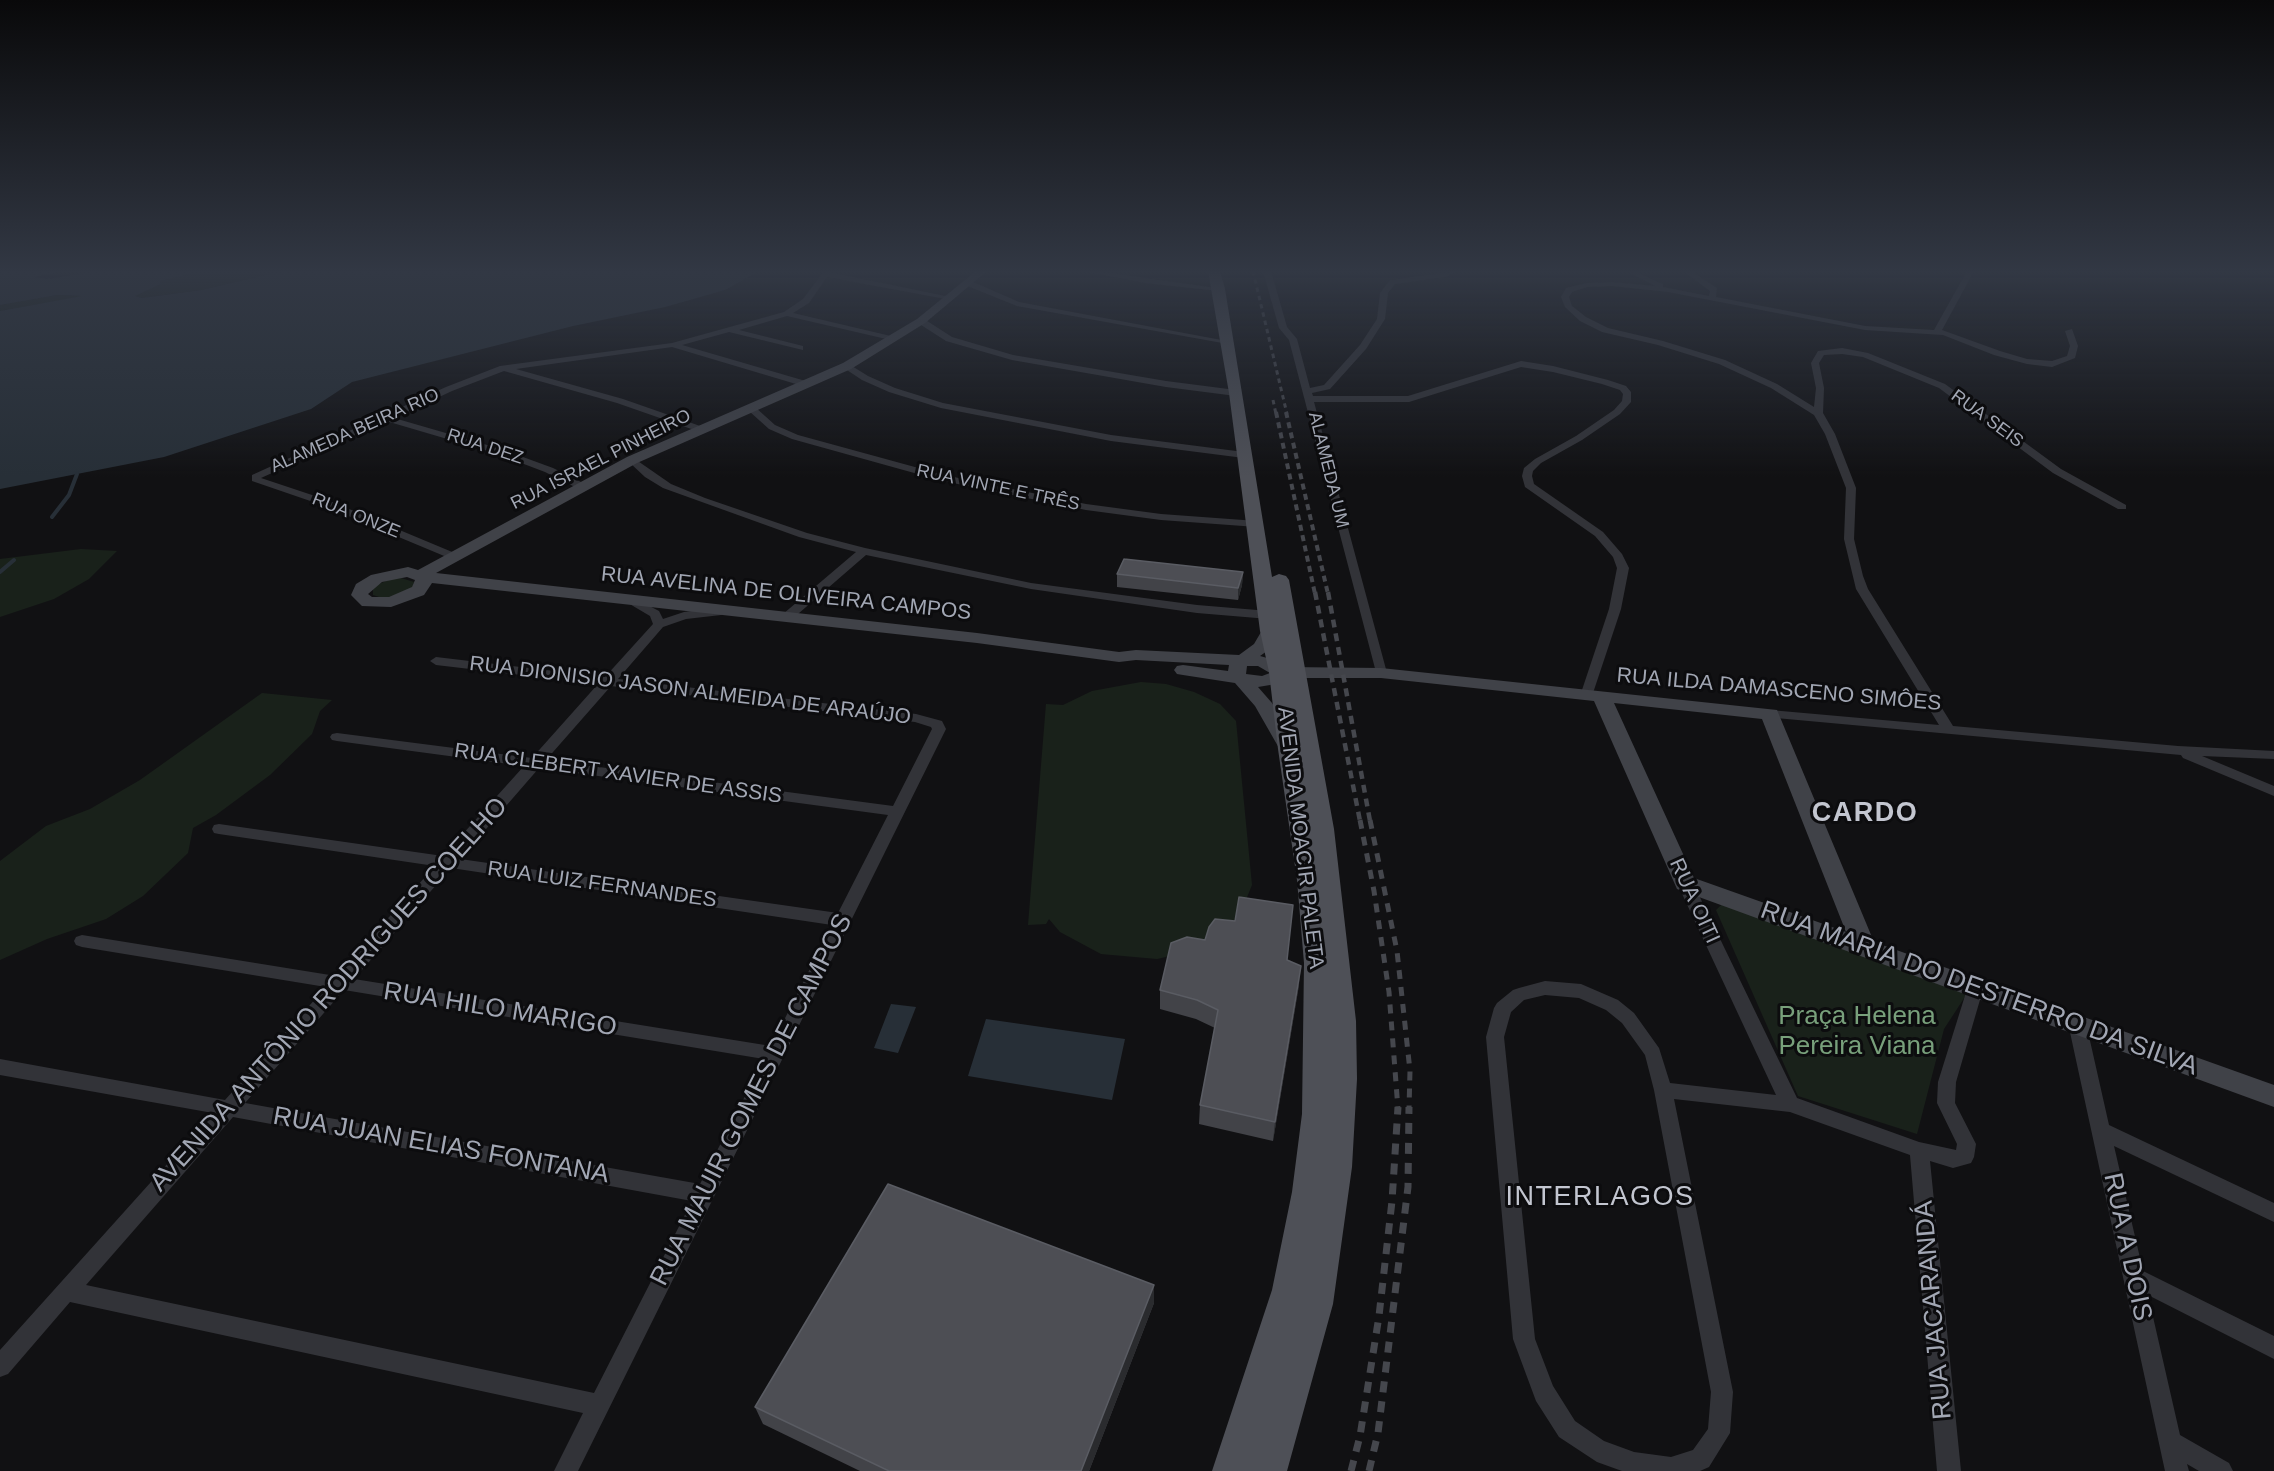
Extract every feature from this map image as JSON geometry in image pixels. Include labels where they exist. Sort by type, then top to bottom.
[{"type":"main road","name":"AVENIDA MOACIR PALETA","points":[[1238,340],[1287,671],[1322,829],[1342,1021],[1342,1079],[1336,1167],[1315,1304],[1268,1471]]},
{"type":"main road","name":"AVENIDA MOACIR PALETA","points":[[1228,342],[1244,455],[1257,524],[1269,623],[1287,671],[1289,749],[1310,880],[1318,963],[1317,1114],[1308,1192],[1289,1290],[1231,1471]]},
{"type":"street","name":"ALAMEDA BEIRA RIO","points":[[257,481],[256,477],[271,468],[449,389],[503,368],[672,345],[691,340]]},
{"type":"street","points":[[769,340],[800,348]]},
{"type":"street","name":"RUA ISRAEL PINHEIRO","points":[[421,581],[453,556],[581,486],[700,429],[752,409],[847,366],[891,340]]},
{"type":"street","points":[[951,340],[1012,357],[1166,384],[1236,393]]},
{"type":"street","points":[[1215,340],[1228,342]]},
{"type":"street","name":"ALAMEDA UM","points":[[1293,340],[1381,674]]},
{"type":"street","points":[[1309,395],[1327,387],[1368,340]]},
{"type":"street","points":[[1646,340],[1722,362],[1774,386],[1818,413],[1830,434],[1851,488],[1849,539],[1859,582],[1948,728]]},
{"type":"street","points":[[1958,340],[1996,353],[2027,361],[2052,364],[2071,358],[2074,346],[2071,340]]},
{"type":"street","points":[[672,345],[807,384]]},
{"type":"street","name":"RUA SEIS","points":[[1818,413],[1820,388],[1815,363],[1821,353],[1842,351],[1865,355],[1942,386],[2057,471],[2122,507]]},
{"type":"street","points":[[1309,395],[1409,399],[1521,364],[1543,367],[1623,388],[1628,394],[1626,402],[1617,412],[1579,438],[1538,461],[1528,470],[1527,476],[1529,485],[1599,534],[1618,556],[1623,568],[1594,696]]},
{"type":"street","points":[[847,366],[865,378],[892,390],[973,412],[1111,438],[1244,455]]},
{"type":"street","points":[[503,368],[620,400],[700,429]]},
{"type":"street","name":"RUA VINTE E TRÊS","points":[[752,409],[772,427],[795,436],[858,456],[943,478],[1086,507],[1161,517],[1257,524]]},
{"type":"street","name":"RUA DEZ","points":[[385,418],[498,451],[549,470],[581,486]]},
{"type":"street","points":[[632,460],[649,475],[667,486],[701,500],[803,535],[864,551],[1031,586],[1197,609],[1269,623],[1261,648],[1239,663],[1236,671],[1270,713],[1289,749]]},
{"type":"street","name":"RUA ONZE","points":[[257,481],[326,503],[453,556]]},
{"type":"street","points":[[787,617],[864,551]]},
{"type":"street","name":"RUA AVELINA DE OLIVEIRA CAMPOS","points":[[421,581],[432,583],[447,579],[977,638],[1119,657],[1139,664],[1242,680],[1269,681],[1287,671]]},
{"type":"street","points":[[632,601],[655,614],[659,624],[684,616],[721,611]]},
{"type":"street","name":"AVENIDA ANTÔNIO RODRIGUES COELHO","points":[[0,1366],[659,624]]},
{"type":"street","name":"RUA AVELINA DE OLIVEIRA CAMPOS","points":[[1119,657],[1136,655],[1245,660],[1266,662],[1287,671]]},
{"type":"street","name":"RUA DIONISIO JASON ALMEIDA DE ARAÚJO","points":[[436,661],[916,718],[937,724],[939,729]]},
{"type":"street","name":"RUA ILDA DAMASCENO SIMÔES","points":[[1287,671],[1381,674],[1770,714],[2178,750],[2274,755]]},
{"type":"street","name":"RUA OITI","points":[[1594,696],[1790,1104]]},
{"type":"street","points":[[1770,714],[1864,947]]},
{"type":"street","name":"RUA MAUIR GOMES DE CAMPOS","points":[[566,1471],[939,729]]},
{"type":"street","name":"RUA CLEBERT XAVIER DE ASSIS","points":[[337,737],[899,812]]},
{"type":"street","points":[[2178,750],[2274,791]]},
{"type":"street","name":"RUA LUIZ FERNANDES","points":[[219,829],[842,920]]},
{"type":"street","name":"RUA MARIA DO DESTERRO DA SILVA","points":[[1685,883],[1976,986],[2274,1096]]},
{"type":"street","name":"RUA HILO MARIGO","points":[[82,941],[775,1054]]},
{"type":"street","points":[[1662,1090],[1790,1104],[1919,1149],[1953,1159],[1965,1157],[1967,1144],[1946,1103],[1947,1082],[1976,986]]},
{"type":"street","points":[[1545,987],[1581,991],[1612,1005],[1628,1018],[1653,1053],[1662,1090],[1722,1392],[1719,1433],[1701,1459],[1671,1469],[1634,1464],[1597,1450],[1567,1429],[1544,1393],[1524,1340],[1495,1037],[1503,1008],[1519,995],[1545,987]]},
{"type":"street","name":"RUA A DOIS","points":[[2077,1023],[2177,1471]]},
{"type":"street","name":"RUA JUAN ELIAS FONTANA","points":[[0,1067],[705,1194]]},
{"type":"street","points":[[2102,1131],[2274,1213]]},
{"type":"street","name":"RUA JACARANDÁ","points":[[1919,1149],[1949,1471]]},
{"type":"street","points":[[2134,1277],[2274,1348]]},
{"type":"street","points":[[65,1291],[599,1405]]},
{"type":"street","points":[[1215,1471],[1251,1412]]},
{"type":"street","points":[[2170,1442],[2221,1471]]},
{"type":"green space","points":[[81,549],[117,551],[89,579],[54,599],[0,617],[0,559]]},
{"type":"green space","points":[[401,578],[414,582],[412,588],[395,597],[382,598],[373,595],[373,589],[377,585]]},
{"type":"green space","points":[[1141,682],[1166,684],[1194,692],[1220,704],[1236,721],[1252,885],[1241,912],[1229,926],[1192,951],[1157,959],[1101,954],[1060,932],[1049,919],[1046,924],[1028,925],[1046,704],[1063,705],[1092,691]]},
{"type":"green space","points":[[262,693],[332,700],[320,711],[312,734],[270,775],[216,815],[193,828],[188,853],[143,896],[106,919],[47,939],[0,960],[0,861],[46,826],[90,809],[140,780]]},
{"type":"green space","name":"Praça Helena Pereira Viana","points":[[1725,901],[1970,989],[1944,1029],[1917,1134],[1798,1096],[1716,910]]},
{"type":"shaded area","points":[[0,340],[519,340],[352,382],[311,409],[164,457],[0,489]]},
{"type":"shaded area","points":[[891,1004],[916,1007],[898,1053],[874,1048]]},
{"type":"shaded area","points":[[986,1019],[1125,1039],[1112,1100],[968,1076]]},
{"type":"building","points":[[1124,559],[1243,572],[1238,588],[1117,574]]},
{"type":"building","points":[[1239,897],[1293,905],[1287,960],[1301,966],[1275,1122],[1200,1105],[1218,1010],[1197,1000],[1160,990],[1171,943],[1187,937],[1205,940],[1209,927],[1215,919],[1235,921]]},
{"type":"building","points":[[888,1184],[1154,1285],[1081,1471],[889,1471],[755,1407]]},
{"type":"waterway","points":[[52,517],[69,495],[77,474]]},
{"type":"waterway","points":[[0,572],[14,560]]},
{"type":"railway","points":[[1269,340],[1287,414]]},
{"type":"railway","points":[[1273,400],[1276,414]]},
{"type":"railway","points":[[1276,412],[1315,594]]},
{"type":"railway","points":[[1286,412],[1328,594]]},
{"type":"railway","points":[[1315,592],[1360,821]]},
{"type":"railway","points":[[1328,592],[1370,821]]},
{"type":"railway","points":[[1360,820],[1374,891],[1389,992],[1398,1108]]},
{"type":"railway","points":[[1370,820],[1397,951],[1410,1071],[1409,1109]]},
{"type":"railway","points":[[1369,1471],[1378,1433],[1408,1187],[1409,1107]]},
{"type":"railway","points":[[1351,1471],[1360,1436],[1379,1316],[1392,1201],[1398,1108]]},
{"type":"district","name":"CARDO","points":[[1865,814]]},
{"type":"district","name":"INTERLAGOS","points":[[1600,1198]]}]
